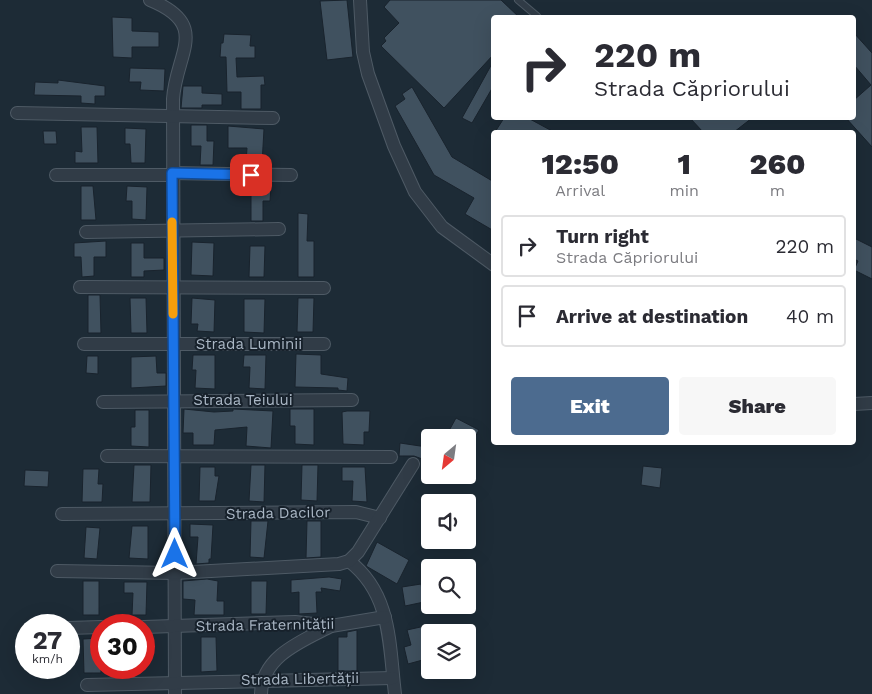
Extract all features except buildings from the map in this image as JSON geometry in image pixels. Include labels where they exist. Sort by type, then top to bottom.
[{"type":"street","points":[[150,0],[178,16],[186,35],[184,53],[174,83],[172,174],[175,688]]},
{"type":"street","points":[[360,0],[362,52],[368,74],[401,162],[415,192],[442,227],[491,263]]},
{"type":"street","points":[[17,113],[273,118]]},
{"type":"street","points":[[56,175],[291,175]]},
{"type":"street","points":[[86,232],[279,229]]},
{"type":"street","points":[[80,288],[324,288]]},
{"type":"street","name":"Strada Luminii","points":[[84,344],[324,344]]},
{"type":"street","name":"Strada Teiului","points":[[103,402],[352,400]]},
{"type":"street","points":[[856,404],[872,403]]},
{"type":"street","points":[[107,456],[390,457]]},
{"type":"street","points":[[57,571],[175,573],[339,564],[349,561],[358,552],[413,464]]},
{"type":"street","name":"Strada Dacilor","points":[[62,514],[356,512],[380,518]]},
{"type":"street","points":[[349,561],[375,588],[385,617],[391,648],[395,694]]},
{"type":"street","name":"Strada Fraternității","points":[[155,627],[295,622],[331,626],[385,617]]},
{"type":"street","points":[[261,694],[264,679],[280,655],[331,626]]},
{"type":"street","name":"Strada Libertății","points":[[87,685],[175,688],[264,679],[393,678]]},
{"type":"lane","points":[[518,0],[536,15]]},
{"type":"slow traffic","points":[[172,222],[173,314]]},
{"type":"route","points":[[175,554],[172,173],[251,175]]}]
